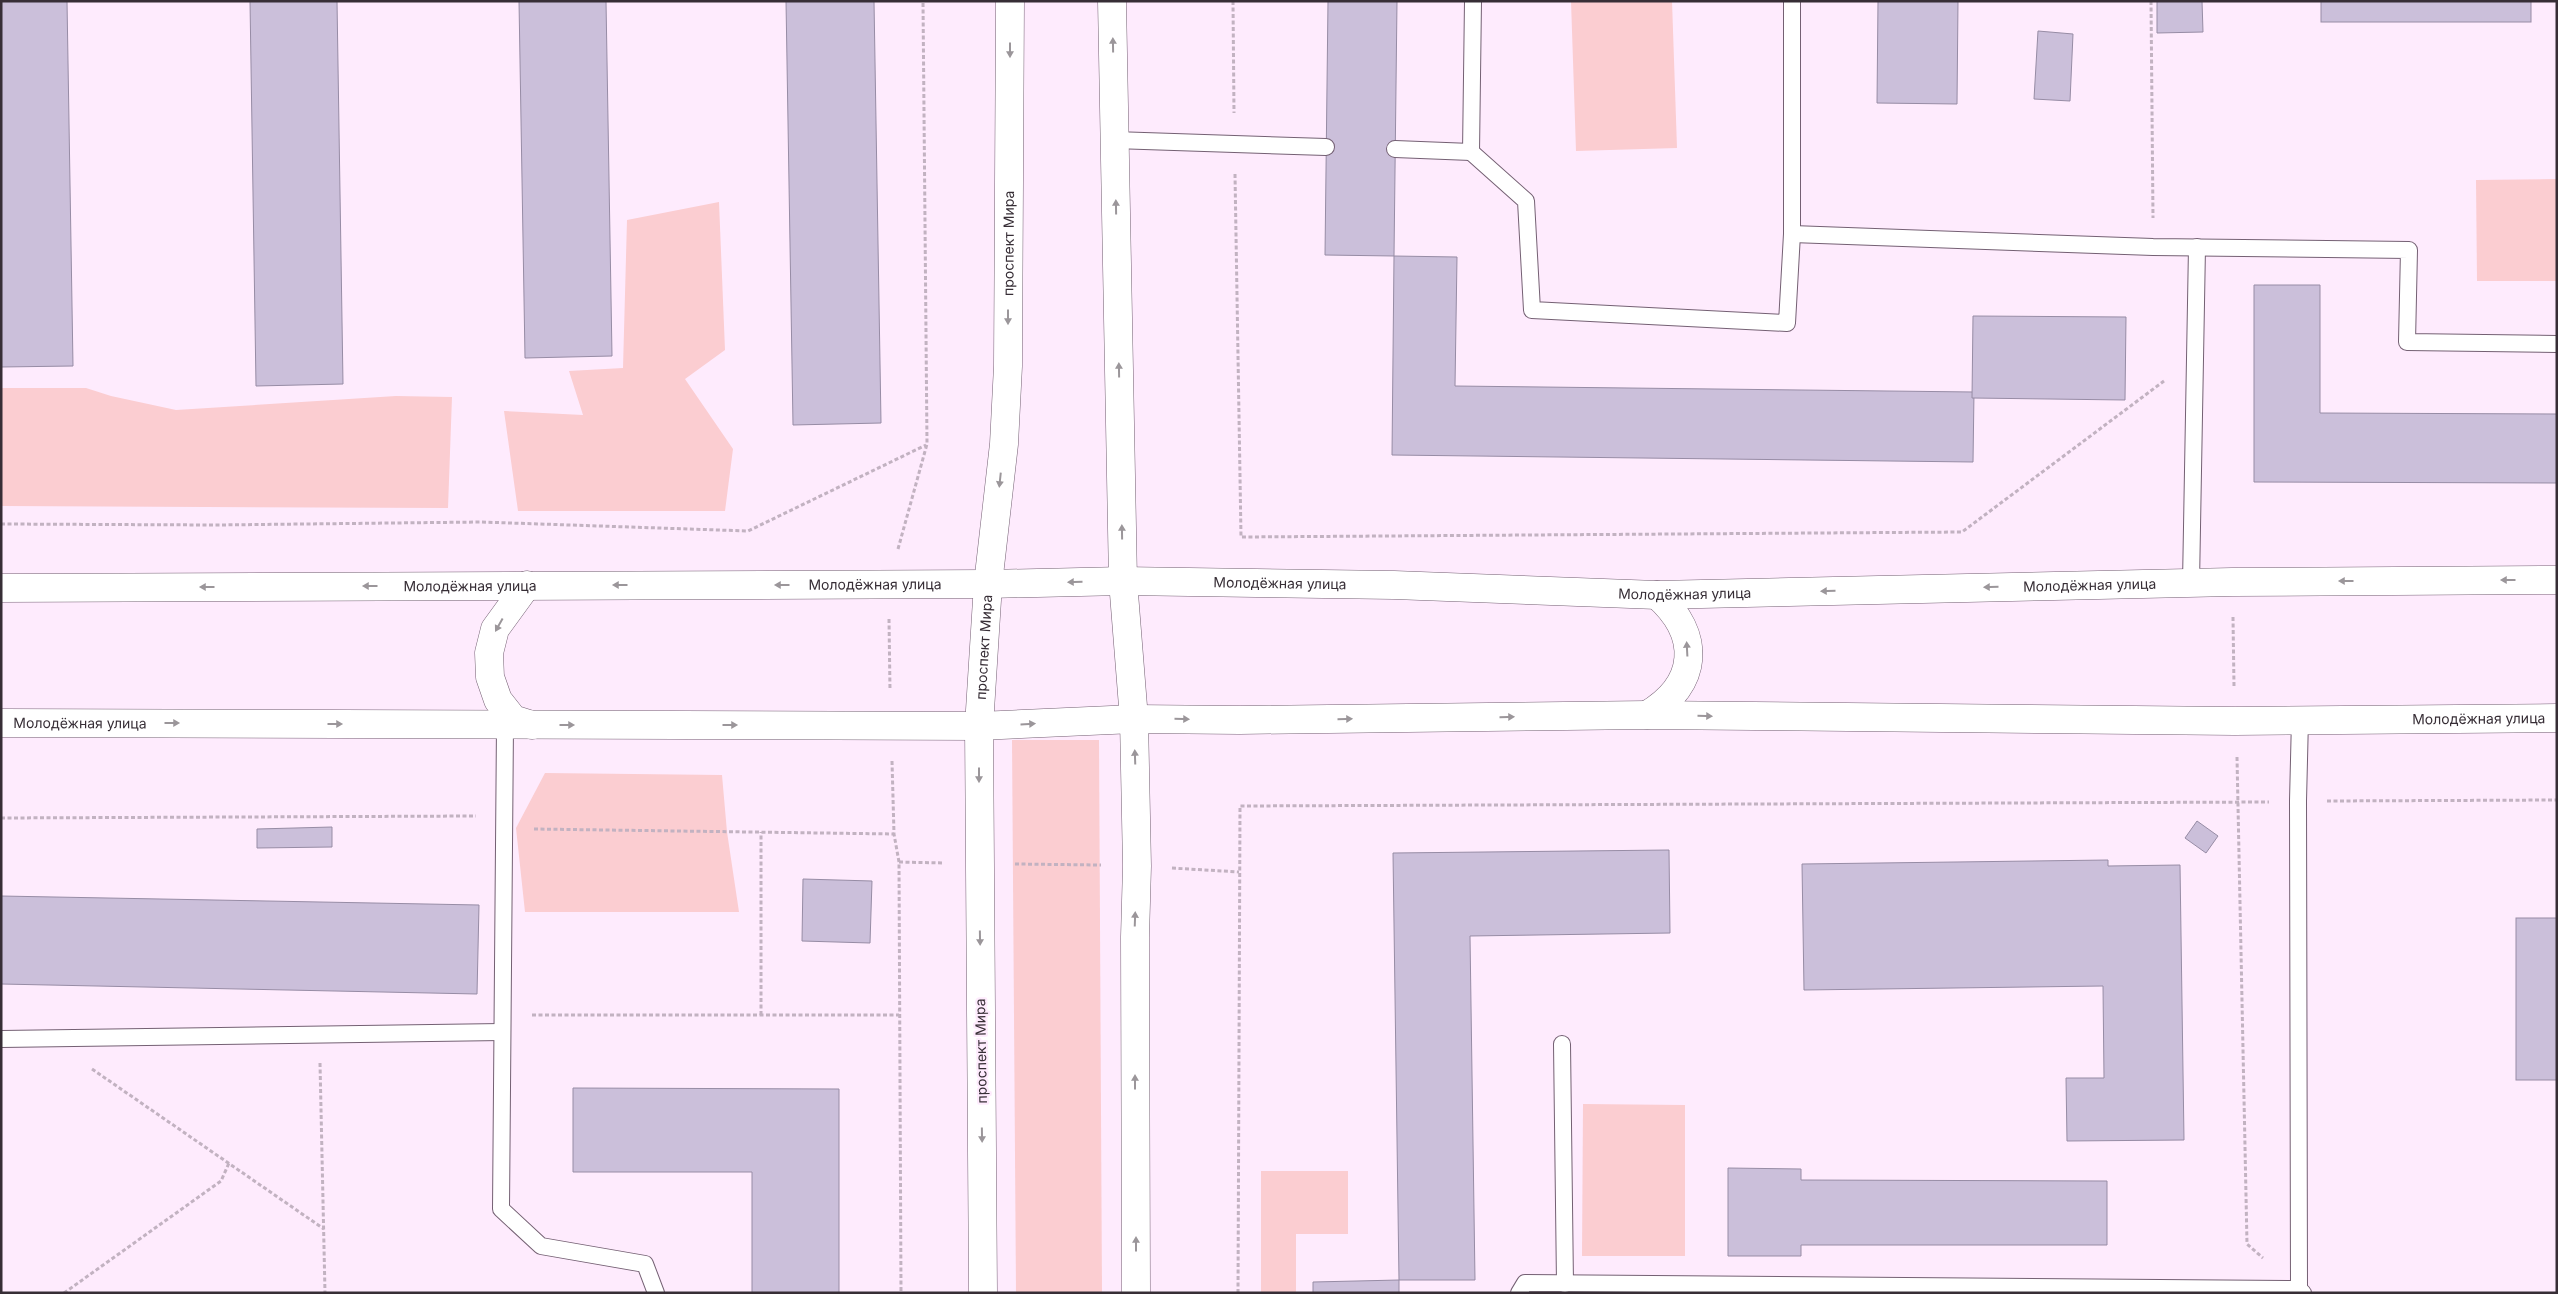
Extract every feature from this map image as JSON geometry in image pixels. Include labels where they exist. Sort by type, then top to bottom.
[{"type":"street","name":"проспект Мира","points":[[983,1293],[979,726],[988,584],[1004,444],[1008,366],[1010,1]]},
{"type":"street","points":[[1112,1],[1123,581],[1134,718],[1137,866],[1134,937],[1136,1293]]},
{"type":"street","name":"Молодёжная улица","points":[[1,588],[988,584],[1123,581],[1394,585],[1657,595],[2232,582],[2557,580]]},
{"type":"street","points":[[527,585],[495,629],[489,653],[490,676],[498,700],[513,719],[532,725]]},
{"type":"street","points":[[1647,715],[1666,704],[1679,688],[1688,662],[1688,648],[1684,627],[1673,609],[1657,595]]},
{"type":"street","name":"Молодёжная улица","points":[[1,722],[979,726],[1134,718],[1240,720],[1647,715],[2235,721],[2557,718]]},
{"type":"lane","points":[[1471,152],[1473,1]]},
{"type":"lane","points":[[1395,149],[1471,152],[1526,200],[1532,310],[1787,322],[1792,234],[1792,1]]},
{"type":"lane","points":[[1114,140],[1326,147]]},
{"type":"lane","points":[[1792,234],[2197,247],[2409,250],[2407,342],[2557,344]]},
{"type":"lane","points":[[2191,583],[2197,247]]},
{"type":"lane","points":[[1519,1293],[1525,1284],[2301,1291],[2298,801],[2300,719]]},
{"type":"lane","points":[[505,725],[501,1209],[541,1246],[645,1264],[656,1293]]},
{"type":"lane","points":[[1,1038],[502,1032]]},
{"type":"lane","points":[[1562,1044],[1565,1284]]},
{"type":"path","points":[[901,1293],[899,862],[894,834],[889,584],[926,444],[923,1]]},
{"type":"path","points":[[1233,1],[1240,537],[1962,532],[2165,380]]},
{"type":"path","points":[[1,524],[215,525],[481,522],[748,531],[926,444]]},
{"type":"path","points":[[2232,582],[2239,802],[2247,1244],[2301,1291]]},
{"type":"path","points":[[1238,1293],[1240,806],[2557,800]]},
{"type":"path","points":[[1,818],[487,816],[516,828],[894,834]]},
{"type":"path","points":[[761,832],[761,1015]]},
{"type":"path","points":[[899,862],[1137,866],[1239,872]]},
{"type":"path","points":[[502,1015],[899,1015]]},
{"type":"path","points":[[320,1034],[325,1293]]},
{"type":"path","points":[[47,1038],[324,1229]]},
{"type":"path","points":[[64,1293],[221,1181],[229,1163]]},
{"type":"shaded area","points":[[1571,1],[1672,1],[1677,148],[1576,151]]},
{"type":"shaded area","points":[[2557,179],[2557,281],[2477,281],[2476,180]]},
{"type":"shaded area","points":[[719,202],[725,350],[685,379],[733,449],[725,511],[518,511],[504,411],[583,415],[569,371],[623,368],[627,220]]},
{"type":"shaded area","points":[[1,388],[86,388],[111,396],[176,410],[396,396],[452,397],[448,508],[1,506]]},
{"type":"shaded area","points":[[1012,740],[1099,740],[1102,1293],[1016,1293]]},
{"type":"shaded area","points":[[545,773],[722,775],[727,832],[739,912],[525,912],[516,828]]},
{"type":"shaded area","points":[[1583,1104],[1685,1105],[1685,1256],[1582,1256]]},
{"type":"shaded area","points":[[1261,1171],[1348,1171],[1348,1234],[1296,1234],[1296,1293],[1261,1293]]},
{"type":"building","points":[[1,1],[67,1],[73,366],[1,367]]},
{"type":"building","points":[[250,1],[337,1],[343,384],[256,386]]},
{"type":"building","points":[[519,1],[606,1],[612,356],[525,358]]},
{"type":"building","points":[[786,1],[874,1],[881,423],[793,425]]},
{"type":"building","points":[[1328,1],[1397,1],[1394,256],[1325,255]]},
{"type":"building","points":[[1878,1],[1958,1],[1957,104],[1877,103]]},
{"type":"building","points":[[2157,1],[2202,1],[2203,32],[2157,33]]},
{"type":"building","points":[[2321,1],[2531,1],[2531,22],[2321,22]]},
{"type":"building","points":[[2038,31],[2073,34],[2070,101],[2034,99]]},
{"type":"building","points":[[1394,256],[1457,257],[1455,386],[1974,392],[1973,462],[1392,455]]},
{"type":"building","points":[[2254,285],[2320,285],[2320,413],[2557,414],[2557,483],[2254,482]]},
{"type":"building","points":[[1973,316],[2126,317],[2125,400],[1972,398]]},
{"type":"building","points":[[2197,821],[2218,836],[2206,853],[2185,838]]},
{"type":"building","points":[[332,827],[332,847],[257,848],[257,829]]},
{"type":"building","points":[[1669,850],[1670,933],[1470,936],[1475,1280],[1399,1280],[1393,853]]},
{"type":"building","points":[[2108,860],[2108,866],[2180,865],[2184,1140],[2067,1141],[2066,1078],[2104,1078],[2103,986],[1804,990],[1802,864]]},
{"type":"building","points":[[803,879],[872,881],[870,943],[802,941]]},
{"type":"building","points":[[1,896],[479,905],[477,994],[1,984]]},
{"type":"building","points":[[2516,918],[2557,918],[2557,1080],[2516,1080]]},
{"type":"building","points":[[573,1088],[839,1089],[839,1293],[752,1293],[752,1172],[573,1172]]},
{"type":"building","points":[[1728,1168],[1801,1169],[1801,1180],[2107,1181],[2107,1245],[1801,1245],[1801,1256],[1728,1256]]},
{"type":"building","points":[[1399,1280],[1399,1293],[1313,1293],[1313,1282]]}]
